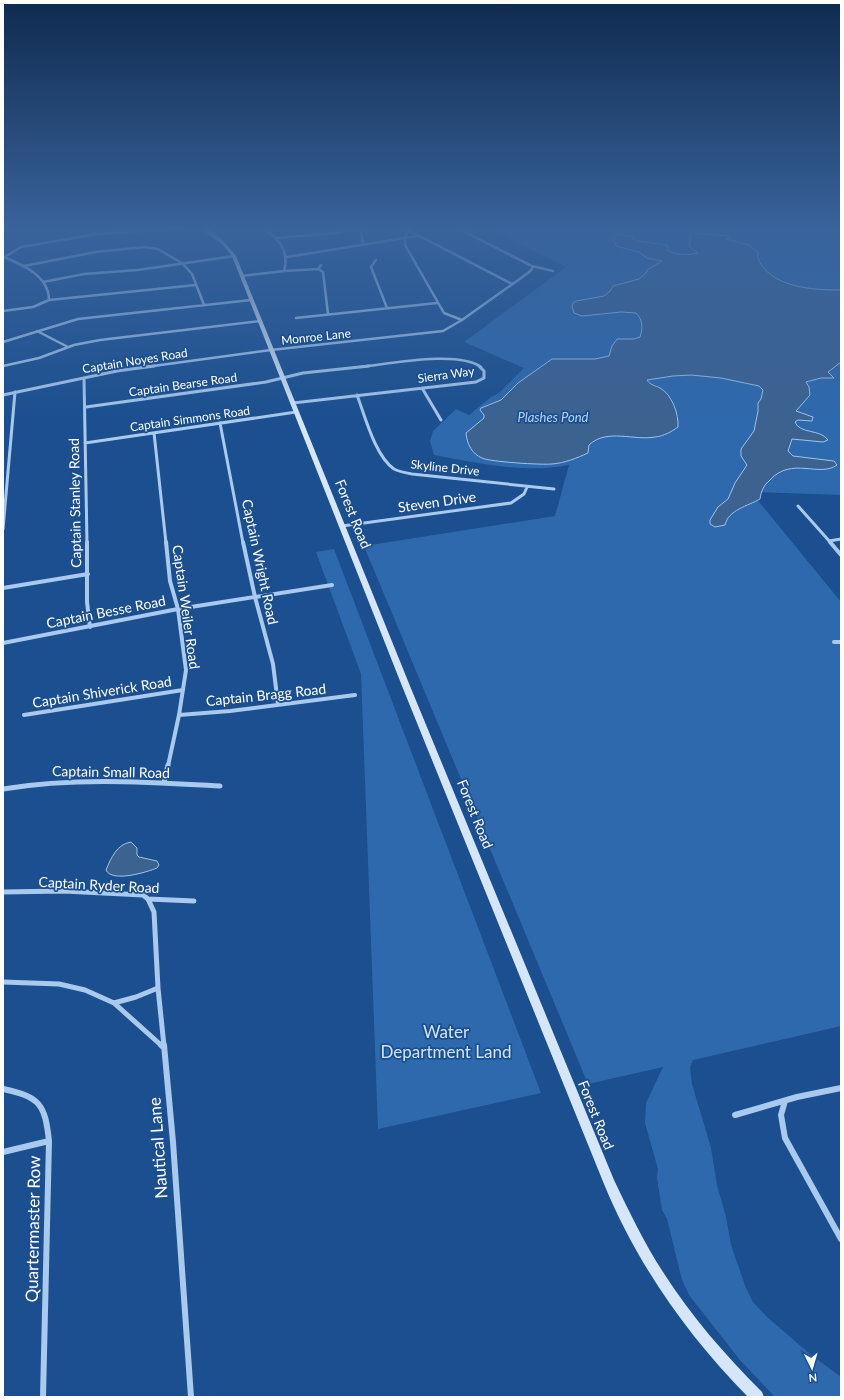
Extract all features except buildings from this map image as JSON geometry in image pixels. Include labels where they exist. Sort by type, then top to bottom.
[{"type":"main road","name":"Forest Road","points":[[248,292],[406,686],[610,1184],[638,1241],[666,1288],[700,1335],[757,1397]]},
{"type":"street","points":[[48,292],[49,300]]},
{"type":"street","points":[[3,311],[26,308],[49,300],[124,292]]},
{"type":"street","points":[[199,292],[204,305]]},
{"type":"street","points":[[325,292],[328,314]]},
{"type":"street","points":[[382,292],[388,308]]},
{"type":"street","points":[[431,292],[444,313],[462,320]]},
{"type":"street","name":"Monroe Lane","points":[[271,350],[443,331],[462,320],[500,292]]},
{"type":"street","points":[[3,342],[78,319],[251,300]]},
{"type":"street","points":[[296,318],[437,303]]},
{"type":"street","points":[[3,366],[39,358],[68,347],[100,340],[260,321]]},
{"type":"street","points":[[37,331],[68,347]]},
{"type":"street","name":"Captain Noyes Road","points":[[3,395],[117,371],[271,350]]},
{"type":"street","name":"Sierra Way","points":[[282,377],[303,373],[449,357],[471,363],[480,367],[484,371],[484,378],[476,382],[293,403]]},
{"type":"street","name":"Captain Bearse Road","points":[[86,407],[266,382],[282,377]]},
{"type":"street","name":"Captain Stanley Road","points":[[84,378],[86,407],[87,602],[90,627]]},
{"type":"street","points":[[422,388],[441,420]]},
{"type":"street","points":[[3,529],[15,392]]},
{"type":"street","name":"Skyline Drive","points":[[357,395],[365,419],[386,462],[397,471],[412,474],[554,489]]},
{"type":"street","name":"Captain Simmons Road","points":[[85,443],[296,412]]},
{"type":"street","name":"Captain Wright Road","points":[[220,423],[255,597],[275,673],[278,688],[278,704]]},
{"type":"street","name":"Captain Weiler Road","points":[[154,433],[170,581],[178,609],[186,670],[179,715],[164,784]]},
{"type":"street","name":"Steven Drive","points":[[342,526],[511,503],[524,494],[527,487]]},
{"type":"street","points":[[798,506],[841,555]]},
{"type":"street","points":[[829,541],[841,540]]},
{"type":"street","points":[[3,588],[88,574]]},
{"type":"street","name":"Captain Besse Road","points":[[3,642],[90,627],[178,609],[332,585]]},
{"type":"street","points":[[834,642],[841,642]]},
{"type":"street","name":"Captain Shiverick Road","points":[[24,715],[183,690]]},
{"type":"street","name":"Captain Bragg Road","points":[[179,715],[230,711],[355,695]]},
{"type":"street","name":"Captain Small Road","points":[[3,789],[40,782],[73,780],[220,786]]},
{"type":"street","name":"Captain Ryder Road","points":[[3,892],[71,892],[143,895],[148,899],[194,901]]},
{"type":"street","name":"Nautical Lane","points":[[148,899],[154,912],[158,988],[173,1142],[191,1397]]},
{"type":"street","points":[[3,982],[59,984],[85,990],[114,1003],[129,1014],[164,1047]]},
{"type":"street","points":[[114,1003],[136,997],[158,988]]},
{"type":"street","points":[[735,1115],[785,1101],[797,1096],[841,1088]]},
{"type":"street","name":"Quartermaster Row","points":[[3,1089],[24,1094],[33,1099],[42,1107],[45,1112],[49,1141],[42,1397]]},
{"type":"street","points":[[785,1101],[781,1125],[785,1138],[841,1239]]},
{"type":"street","points":[[3,1152],[49,1141]]},
{"type":"green space","points":[[532,292],[841,292],[841,495],[751,492],[841,602],[841,1026],[693,1060],[690,1067],[692,1084],[711,1148],[717,1185],[726,1217],[731,1245],[746,1288],[753,1302],[766,1316],[810,1354],[841,1377],[841,1397],[775,1397],[740,1360],[689,1295],[682,1280],[667,1219],[662,1210],[657,1178],[658,1169],[645,1123],[646,1103],[663,1067],[588,1084],[364,546],[555,516],[569,465],[519,468],[434,455],[430,441],[433,431],[456,409],[469,415],[491,397],[499,393],[524,368],[464,342]]},
{"type":"green space","name":"Water Department Land","points":[[334,549],[541,1093],[378,1129],[361,674],[316,552]]},
{"type":"water","name":"Plashes Pond","points":[[608,292],[841,292],[841,362],[828,372],[834,378],[821,378],[806,382],[809,387],[810,395],[796,411],[813,417],[812,421],[798,420],[795,422],[797,426],[820,434],[828,440],[823,442],[792,439],[788,451],[793,456],[834,461],[837,465],[822,469],[787,469],[778,473],[764,486],[760,499],[734,512],[727,520],[725,525],[715,527],[710,524],[710,520],[718,507],[728,499],[735,483],[747,465],[741,456],[741,449],[754,431],[758,403],[761,399],[763,390],[759,386],[721,378],[691,375],[647,380],[668,395],[676,411],[678,427],[664,435],[647,438],[621,436],[604,437],[589,445],[588,453],[566,461],[552,464],[528,464],[495,461],[482,458],[475,454],[469,445],[466,433],[484,418],[484,415],[480,410],[481,408],[501,400],[518,383],[552,359],[595,359],[609,356],[612,346],[617,339],[634,339],[640,337],[642,324],[636,313],[621,312],[582,316],[574,313],[572,306],[576,301],[604,296]]},
{"type":"water","points":[[131,842],[137,848],[137,855],[139,857],[157,861],[159,865],[157,868],[146,872],[130,875],[115,876],[110,874],[106,870],[115,852],[126,843]]}]
